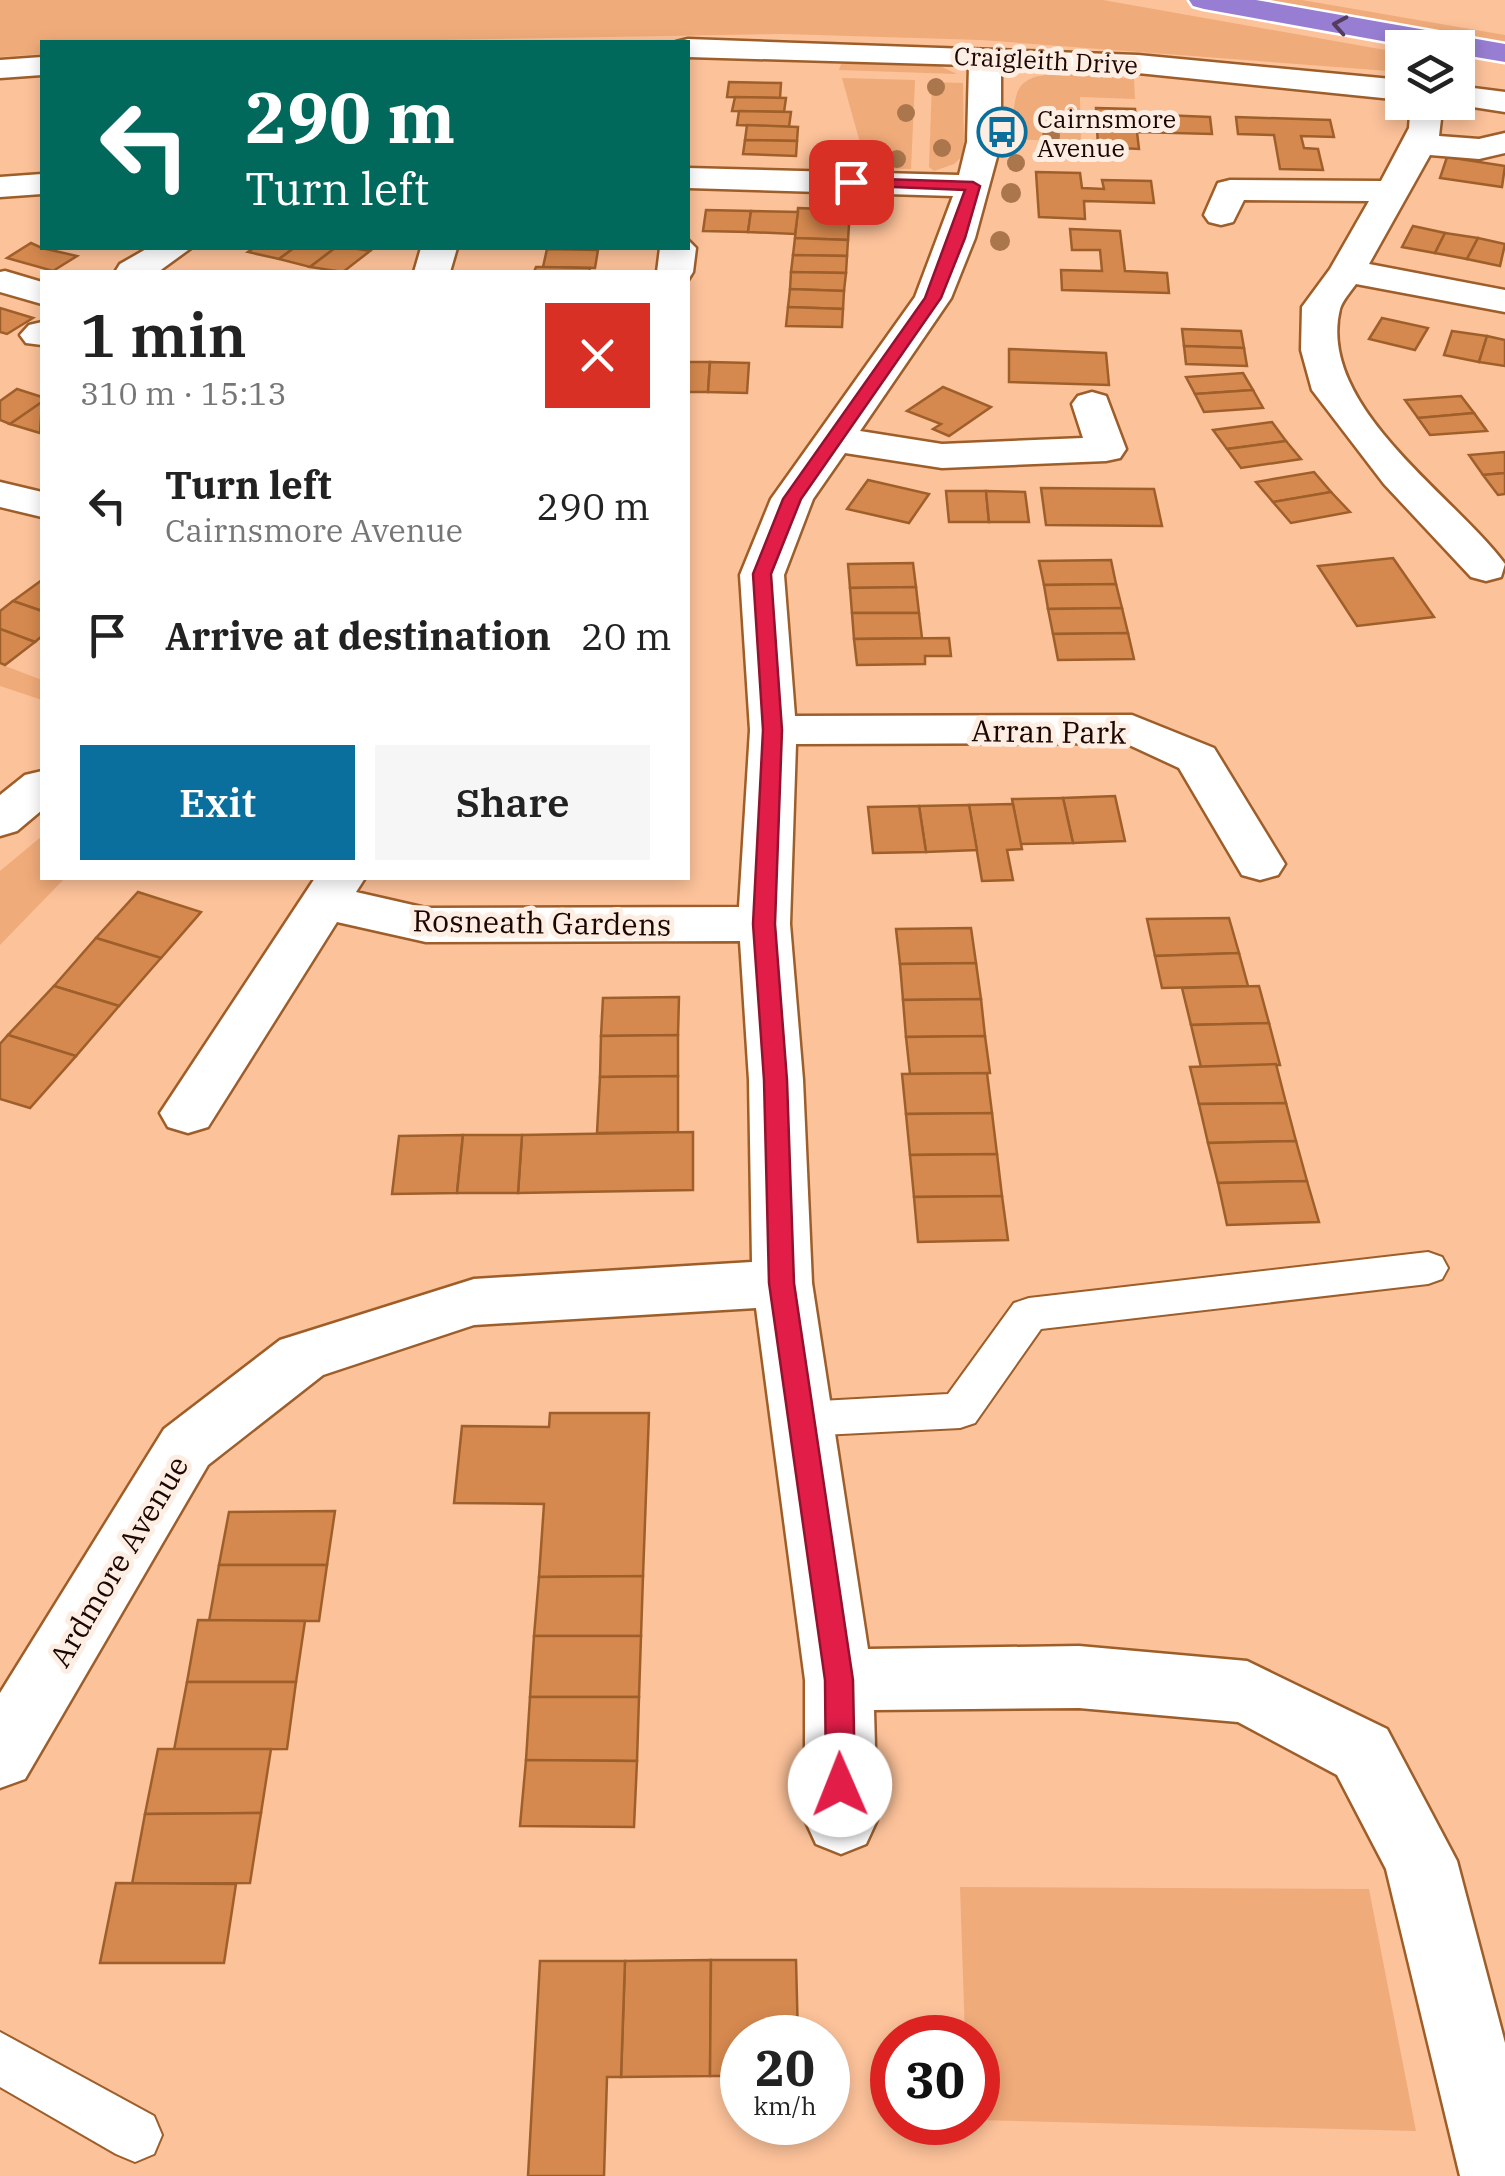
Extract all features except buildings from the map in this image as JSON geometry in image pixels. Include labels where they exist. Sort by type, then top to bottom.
[{"type":"highway","points":[[1204,0],[1505,54]]},
{"type":"highway","points":[[1362,0],[1505,23]]},
{"type":"street","name":"Craigleith Drive","points":[[690,48],[1138,64],[1385,88]]},
{"type":"street","points":[[840,1820],[839,1680],[782,1283],[776,1080],[764,924],[772,730],[762,574],[792,499],[933,298],[958,238],[984,142],[985,56]]},
{"type":"street","points":[[0,69],[40,66]]},
{"type":"street","points":[[1475,98],[1505,102]]},
{"type":"street","points":[[1426,120],[1419,144],[1347,271],[1321,307],[1320,350],[1331,390],[1398,475],[1486,568]]},
{"type":"street","points":[[1419,144],[1479,149],[1505,142]]},
{"type":"street","points":[[690,178],[973,186]]},
{"type":"street","points":[[0,188],[40,184]]},
{"type":"street","points":[[1221,215],[1230,190],[1392,191]]},
{"type":"street","points":[[146,270],[171,250]]},
{"type":"street","points":[[1347,271],[1505,301]]},
{"type":"street","points":[[5,282],[40,292]]},
{"type":"street","points":[[834,440],[942,456],[1106,450],[1092,404]]},
{"type":"street","points":[[0,494],[40,504]]},
{"type":"street","name":"Arran Park","points":[[772,730],[1132,728],[1196,758],[1260,864]]},
{"type":"street","points":[[0,820],[40,788]]},
{"type":"street","name":"Rosneath Gardens","points":[[188,1113],[331,890],[426,925],[764,924]]},
{"type":"street","name":"Ardmore Avenue","points":[[0,1756],[186,1447],[302,1357],[474,1302],[782,1283]]},
{"type":"street","points":[[839,1680],[1078,1676],[1247,1692],[1362,1752],[1421,1861],[1500,2176]]},
{"type":"lane","points":[[802,1420],[960,1411],[1029,1314],[1428,1268]]},
{"type":"lane","points":[[0,2058],[136,2136]]},
{"type":"shaded area","points":[[0,0],[1103,0],[1385,50],[1385,71],[981,40],[783,34],[443,40],[40,40],[40,54],[0,57]]},
{"type":"shaded area","points":[[1258,0],[1302,0],[1505,35],[1505,42],[1475,37],[1475,30],[1434,30]]},
{"type":"shaded area","points":[[877,60],[929,61],[957,74],[839,70],[841,64],[873,64]]},
{"type":"shaded area","points":[[1071,73],[1134,79],[1135,99],[1080,97],[1081,142],[1012,139],[1014,106],[1021,86],[1038,76]]},
{"type":"shaded area","points":[[842,78],[915,80],[911,169],[867,168]]},
{"type":"shaded area","points":[[932,82],[963,83],[964,155],[954,164],[934,171],[929,167]]},
{"type":"shaded area","points":[[0,664],[40,679],[40,699],[0,686]]},
{"type":"shaded area","points":[[40,838],[40,880],[63,880],[0,945],[0,871]]},
{"type":"shaded area","points":[[960,1887],[1369,1889],[1416,2131],[1000,2121],[1000,2015],[964,2015]]},
{"type":"place","name":"Cairnsmore Avenue","points":[[1002,132]]},
{"type":"route","points":[[840,1785],[839,1680],[782,1283],[776,1080],[764,924],[772,730],[762,574],[792,499],[933,298],[958,238],[973,186],[851,182]]}]
